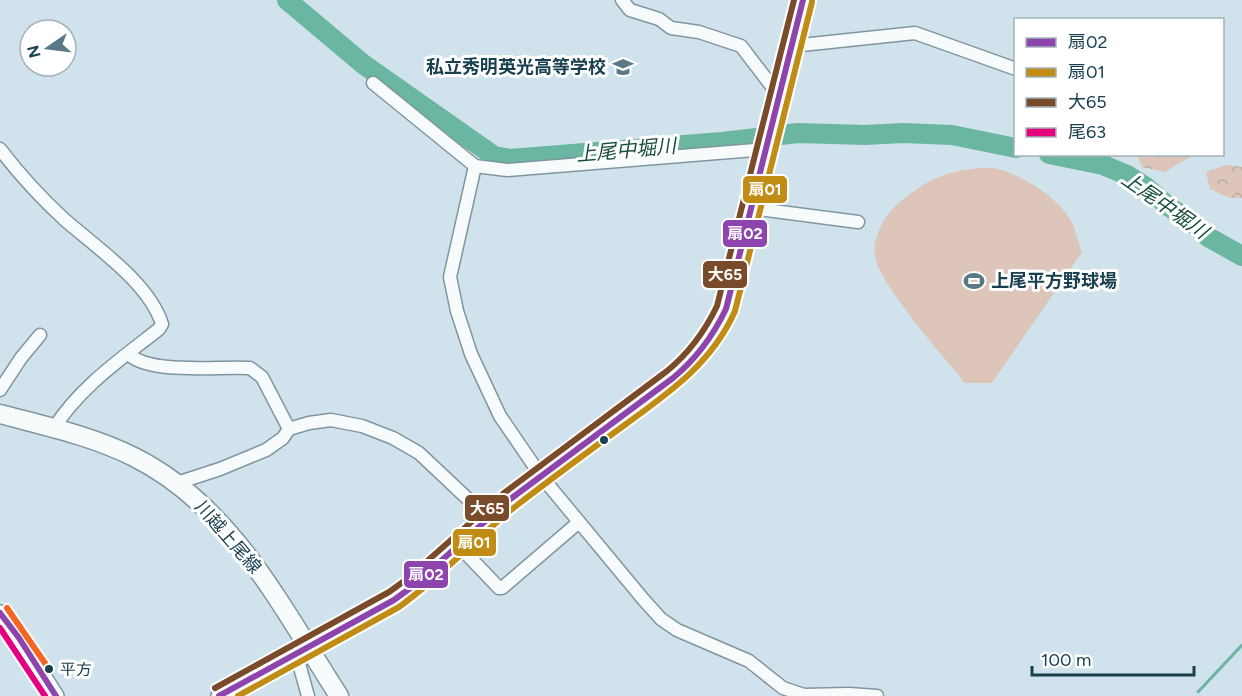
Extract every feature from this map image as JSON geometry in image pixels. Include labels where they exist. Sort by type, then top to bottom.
[{"type":"main road","points":[[302,650],[394,600],[413,586],[488,518],[673,378],[705,346],[726,309],[803,0]]},
{"type":"main road","name":"川越上尾線","points":[[0,414],[54,428],[115,448],[177,483],[203,505],[243,550],[302,650],[339,696]]},
{"type":"street","points":[[622,0],[630,10],[658,19],[672,28],[699,32],[741,46],[780,97]]},
{"type":"street","points":[[792,46],[915,33],[1014,68]]},
{"type":"street","points":[[373,83],[475,166],[507,170],[769,140]]},
{"type":"street","points":[[0,149],[28,183],[63,218],[122,270],[148,298],[162,324],[159,329],[91,384],[66,409],[54,428]]},
{"type":"street","points":[[475,166],[450,277],[457,311],[471,354],[500,416],[542,476],[643,599],[677,630],[749,661],[783,688],[804,695],[877,696]]},
{"type":"street","points":[[751,208],[858,222]]},
{"type":"street","points":[[0,390],[21,358],[40,335]]},
{"type":"street","points":[[128,354],[135,361],[160,367],[250,368],[262,377],[289,429]]},
{"type":"street","points":[[177,483],[220,469],[266,450],[283,438],[289,429],[331,420],[362,426],[393,438],[419,453],[488,518]]},
{"type":"street","points":[[458,544],[499,588],[502,588],[579,522]]},
{"type":"street","points":[[0,613],[56,696]]},
{"type":"street","points":[[219,696],[302,650],[308,696]]},
{"type":"green space","points":[[1137,156],[1191,156],[1165,172],[1142,167]]},
{"type":"green space","points":[[1226,165],[1242,167],[1242,198],[1230,198],[1210,189],[1206,172]]},
{"type":"green space","name":"上尾平方野球場","points":[[993,168],[1008,172],[1029,182],[1049,196],[1071,221],[1082,252],[992,383],[965,383],[888,285],[879,269],[875,249],[878,233],[885,218],[910,194],[937,178],[957,171]]},
{"type":"waterway","name":"上尾中堀川","points":[[287,0],[363,64],[494,156],[510,159],[722,142],[798,133],[952,135],[1014,148]]},
{"type":"waterway","name":"上尾中堀川","points":[[1059,156],[1103,165],[1127,175],[1192,222],[1208,237],[1242,256]]},
{"type":"waterway","points":[[1198,692],[1242,645]]},
{"type":"transit line","name":"大65","points":[[215,688],[389,592],[407,579],[504,493],[667,371],[689,349],[702,333],[717,306],[794,0]]},
{"type":"transit line","name":"扇02","points":[[219,696],[394,600],[413,586],[509,500],[673,378],[696,355],[710,338],[726,309],[803,0]]},
{"type":"transit line","name":"扇01","points":[[238,696],[399,607],[516,506],[674,388],[702,361],[726,329],[735,311],[812,2]]},
{"type":"transit line","points":[[7,608],[49,669]]},
{"type":"transit line","name":"扇02","points":[[0,613],[56,696]]},
{"type":"transit line","name":"尾63","points":[[0,628],[45,696]]},
{"type":"place","name":"私立秀明英光高等学校","points":[[623,67]]},
{"type":"place","name":"上尾平方野球場","points":[[974,281]]},
{"type":"place","name":"平方","points":[[49,669]]}]
